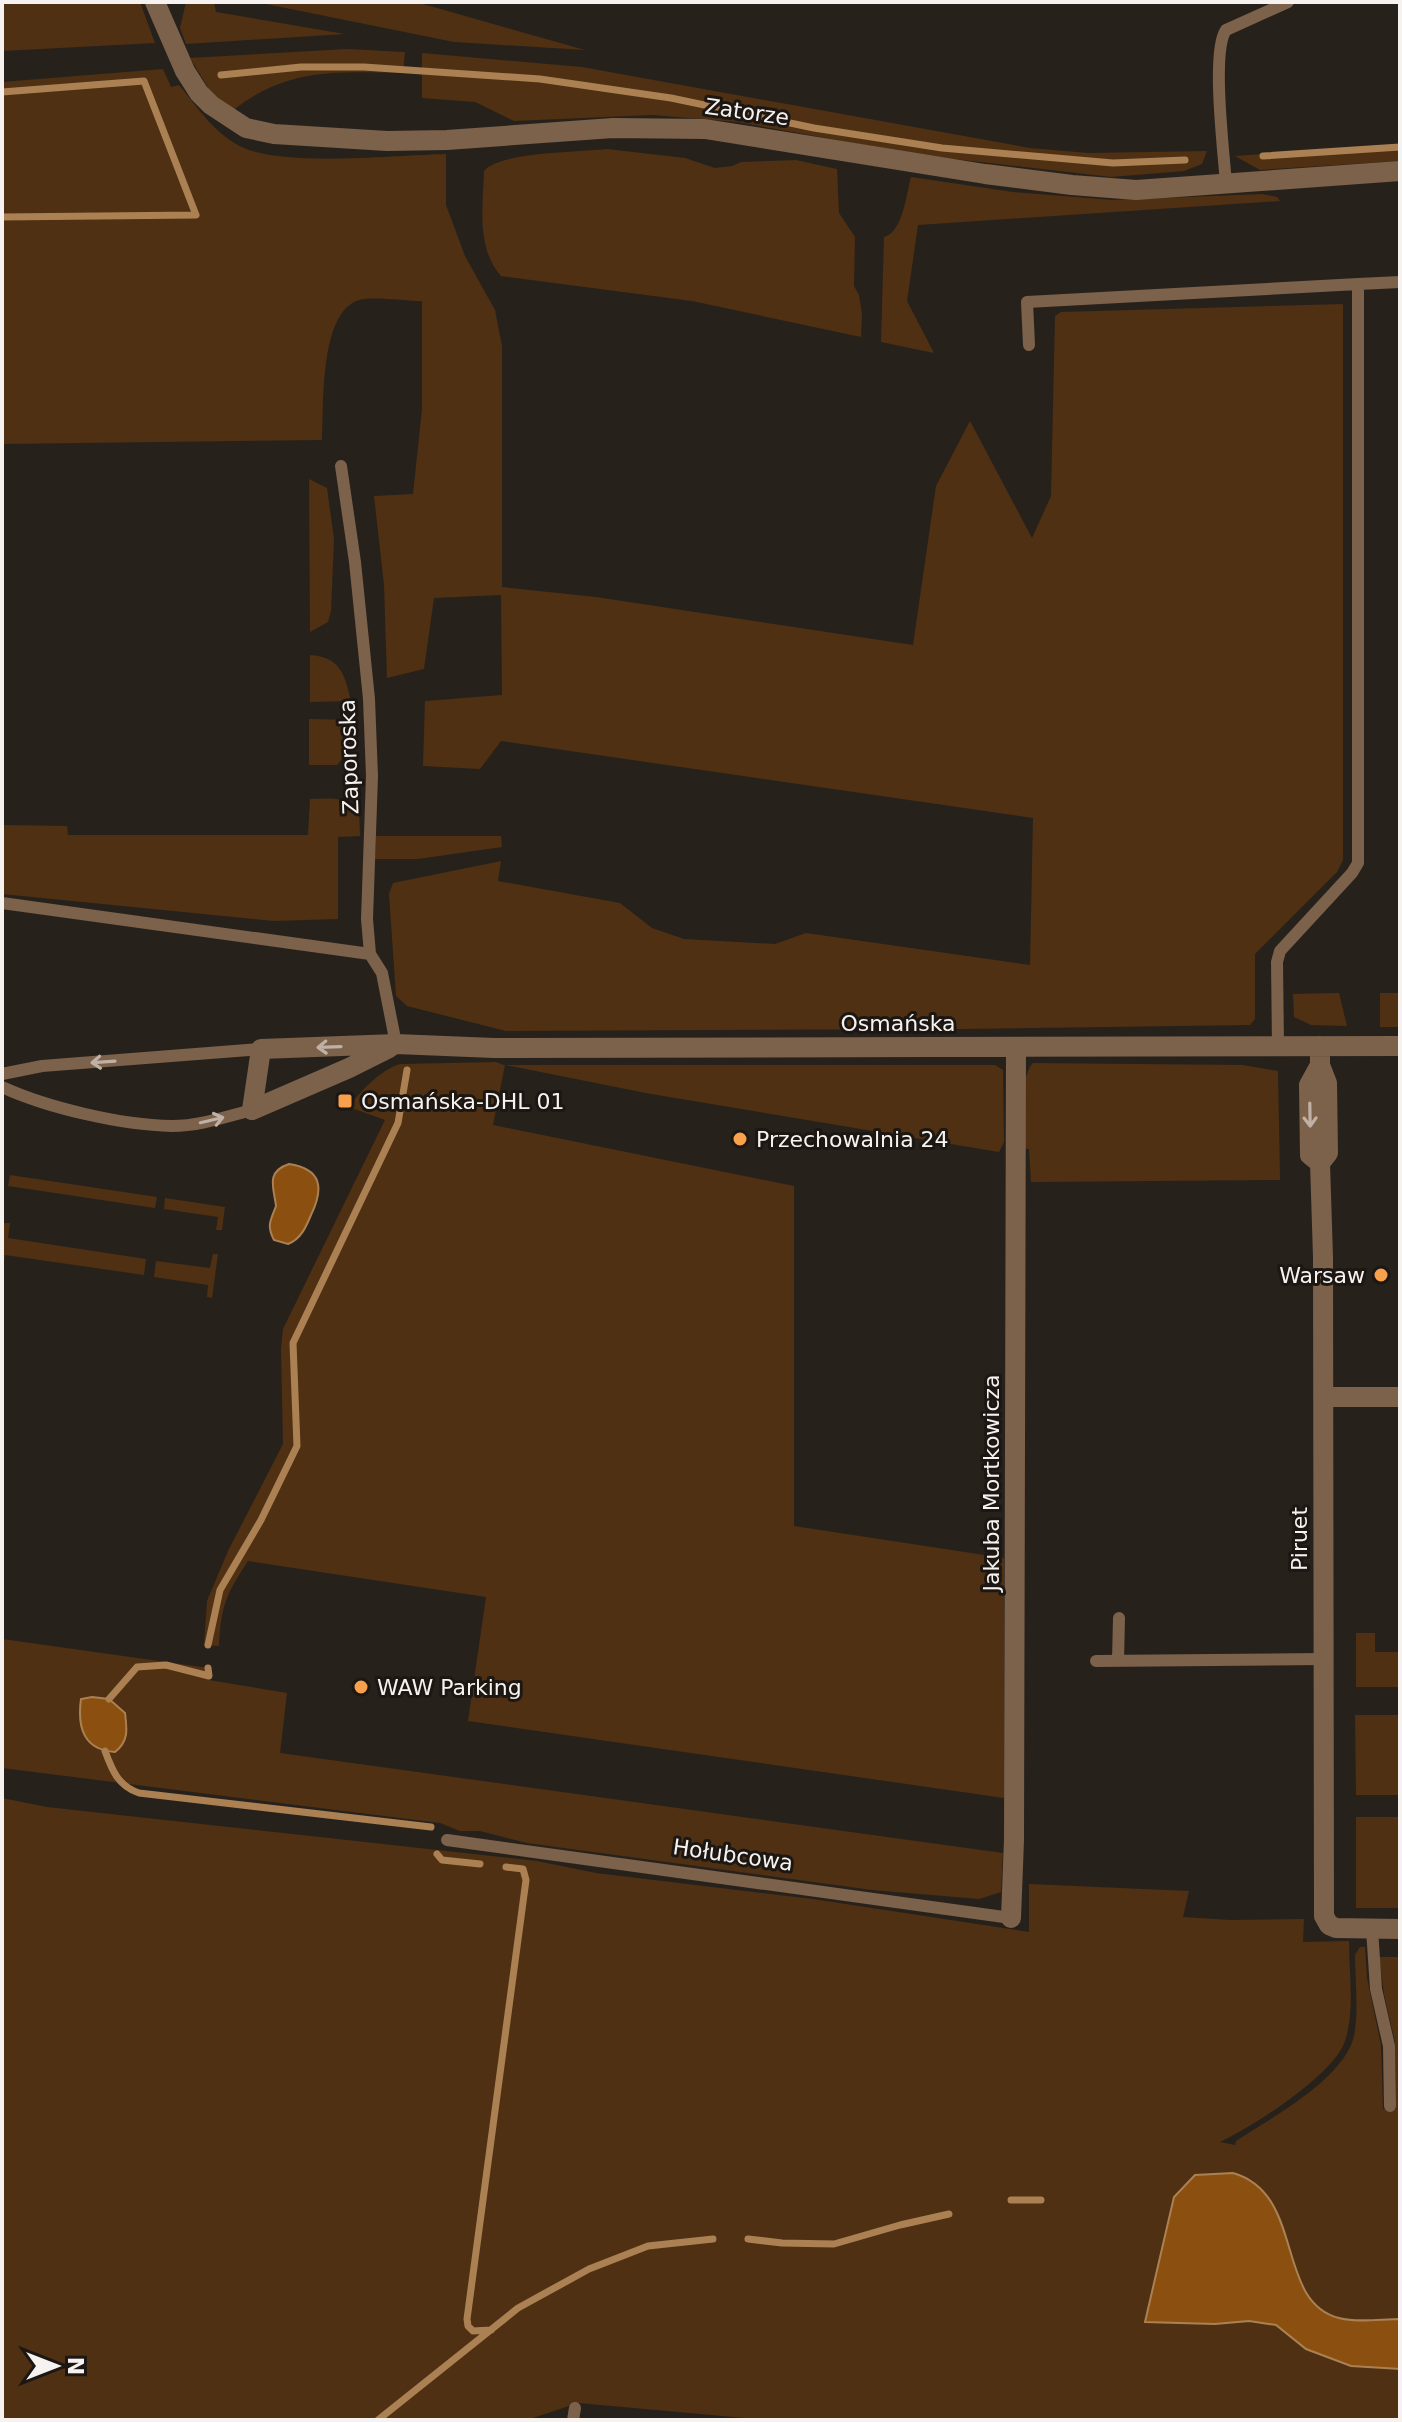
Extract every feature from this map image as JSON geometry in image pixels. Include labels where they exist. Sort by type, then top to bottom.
[{"type":"street","name":"Zatorze","points":[[155,2],[185,71],[199,93],[211,105],[246,128],[274,134],[387,141],[661,127],[753,135],[908,163],[1072,185],[1136,190],[1400,171]]},
{"type":"street","name":"Osmańska","points":[[261,1049],[396,1044],[494,1048],[1278,1046],[1320,1055],[1400,1046]]},
{"type":"street","points":[[252,1110],[396,1044]]},
{"type":"street","name":"Jakuba Mortkowicza","points":[[1011,1918],[1014,1840],[1016,1047]]},
{"type":"street","points":[[252,1110],[261,1049]]},
{"type":"street","name":"Piruet","points":[[1320,1055],[1327,1083],[1328,1140],[1328,1153],[1320,1163],[1324,1916],[1329,1925],[1336,1928],[1372,1929]]},
{"type":"street","points":[[1323,1397],[1400,1397]]},
{"type":"street","points":[[1372,1929],[1400,1929]]},
{"type":"lane","points":[[1226,184],[1219,65],[1222,36],[1226,30],[1288,2]]},
{"type":"lane","points":[[1029,345],[1027,302],[1400,282]]},
{"type":"lane","points":[[1278,1046],[1277,962],[1280,951],[1352,873],[1359,857],[1358,284]]},
{"type":"lane","name":"Zaporoska","points":[[341,466],[355,562],[369,699],[372,776],[367,919],[370,954],[382,973],[396,1044]]},
{"type":"lane","points":[[2,903],[370,954]]},
{"type":"lane","points":[[2,1074],[42,1066],[261,1049]]},
{"type":"lane","points":[[2,1087],[31,1100],[127,1122],[171,1126],[195,1124],[252,1110]]},
{"type":"lane","points":[[1118,1661],[1119,1618]]},
{"type":"lane","points":[[1096,1661],[1323,1659]]},
{"type":"lane","name":"Hołubcowa","points":[[447,1840],[1011,1918]]},
{"type":"lane","points":[[1372,1929],[1376,1989],[1389,2046],[1390,2106]]},
{"type":"shaded area","points":[[2,2],[140,2],[155,43],[2,51]]},
{"type":"shaded area","points":[[186,2],[214,2],[216,12],[345,34],[186,44],[180,28]]},
{"type":"shaded area","points":[[256,2],[416,2],[585,50],[454,42]]},
{"type":"shaded area","points":[[347,49],[405,52],[403,73],[313,75],[272,87],[231,112],[215,99],[190,58]]},
{"type":"shaded area","points":[[422,53],[582,67],[1030,148],[1088,153],[1207,151],[1202,164],[1184,171],[1111,177],[919,155],[738,122],[652,115],[514,121],[475,102],[422,98]]},
{"type":"shaded area","points":[[163,69],[171,87],[179,85],[208,121],[225,136],[244,148],[263,154],[314,159],[446,154],[446,205],[465,256],[495,310],[502,346],[502,587],[596,597],[913,645],[936,486],[970,421],[1032,538],[1051,496],[1055,316],[1061,312],[1343,304],[1343,860],[1337,872],[1255,954],[1255,1019],[1250,1025],[506,1031],[407,1006],[396,996],[389,894],[393,883],[501,861],[498,881],[620,903],[652,928],[684,939],[775,944],[806,933],[1030,965],[1033,818],[501,741],[480,769],[423,766],[425,701],[502,695],[501,595],[434,598],[424,669],[387,678],[384,585],[374,496],[413,494],[422,409],[422,301],[365,299],[346,308],[337,322],[326,362],[322,440],[2,444],[2,82]]},
{"type":"shaded area","points":[[1400,144],[1400,161],[1260,170],[1235,156]]},
{"type":"shaded area","points":[[607,149],[685,158],[715,168],[741,162],[796,160],[837,169],[839,213],[855,237],[854,286],[862,314],[861,337],[692,301],[501,276],[493,265],[484,240],[484,171],[492,165],[522,156]]},
{"type":"shaded area","points":[[911,177],[1013,192],[1113,200],[1262,194],[1277,197],[1280,201],[918,225],[907,301],[934,353],[881,342],[884,237],[900,221]]},
{"type":"shaded area","points":[[309,479],[327,488],[334,539],[331,611],[328,622],[310,632]]},
{"type":"shaded area","points":[[310,655],[335,663],[343,675],[351,701],[310,702]]},
{"type":"shaded area","points":[[309,719],[352,720],[350,744],[337,765],[309,765]]},
{"type":"shaded area","points":[[310,799],[342,800],[359,812],[360,836],[338,837],[338,919],[274,921],[2,894],[2,825],[67,826],[68,835],[308,835]]},
{"type":"shaded area","points":[[376,836],[501,836],[502,847],[418,859],[375,859]]},
{"type":"shaded area","points":[[1339,993],[1347,1026],[1311,1025],[1294,1017],[1293,994]]},
{"type":"shaded area","points":[[1380,993],[1400,993],[1400,1027],[1380,1027]]},
{"type":"shaded area","points":[[496,1062],[505,1065],[493,1125],[794,1186],[794,1526],[1004,1558],[1004,1798],[468,1721],[486,1597],[248,1561],[226,1601],[219,1646],[204,1645],[207,1601],[228,1551],[283,1444],[283,1329],[385,1120],[349,1107],[372,1081],[400,1064]]},
{"type":"shaded area","points":[[1033,1063],[1242,1065],[1278,1071],[1280,1180],[1031,1182],[1029,1149],[1023,1149],[1023,1103],[1026,1079]]},
{"type":"shaded area","points":[[505,1065],[995,1065],[1003,1070],[1004,1142],[999,1152],[651,1094]]},
{"type":"shaded area","points":[[289,1164],[314,1175],[318,1196],[305,1228],[288,1244],[274,1240],[270,1226],[276,1206],[274,1176],[281,1167]]},
{"type":"shaded area","points":[[10,1175],[157,1197],[155,1208],[8,1186]]},
{"type":"shaded area","points":[[165,1198],[225,1207],[222,1230],[216,1230],[218,1217],[164,1209]]},
{"type":"shaded area","points":[[10,1223],[8,1238],[146,1259],[144,1275],[5,1255],[2,1272],[2,1225]]},
{"type":"shaded area","points":[[213,1254],[218,1254],[212,1298],[207,1297],[208,1285],[154,1277],[156,1261],[210,1268]]},
{"type":"shaded area","points":[[1356,1633],[1375,1633],[1375,1652],[1400,1652],[1400,1687],[1356,1687]]},
{"type":"shaded area","points":[[2,1639],[209,1668],[209,1680],[287,1693],[280,1753],[1003,1853],[1001,1892],[979,1899],[872,1890],[527,1843],[480,1831],[460,1831],[440,1823],[2,1768]]},
{"type":"shaded area","points":[[81,1699],[109,1699],[125,1713],[125,1739],[115,1752],[96,1747],[85,1736],[80,1719]]},
{"type":"shaded area","points":[[1355,1715],[1400,1715],[1400,1795],[1356,1795]]},
{"type":"shaded area","points":[[2,1798],[47,1807],[537,1861],[596,1873],[813,1899],[1029,1932],[1029,1884],[1189,1891],[1183,1917],[1304,1919],[1303,1942],[1349,1941],[1351,2005],[1345,2041],[1338,2054],[1309,2084],[1271,2112],[1220,2142],[1235,2145],[1236,2141],[1321,2082],[1347,2052],[1354,2036],[1357,2006],[1355,1955],[1360,1947],[1365,1947],[1367,1978],[1381,2045],[1383,2109],[1396,2109],[1395,2042],[1379,1957],[1400,1957],[1400,2420],[766,2420],[578,2403],[527,2420],[2,2420]]},
{"type":"shaded area","points":[[1356,1817],[1400,1817],[1400,1908],[1356,1908]]},
{"type":"shaded area","points":[[1233,2173],[1256,2185],[1271,2202],[1305,2291],[1319,2308],[1346,2319],[1400,2319],[1400,2369],[1351,2366],[1306,2349],[1276,2325],[1249,2321],[1215,2324],[1145,2322],[1174,2197],[1195,2175]]},
{"type":"waterway","points":[[221,75],[301,67],[364,67],[540,79],[671,98],[814,128],[942,148],[1113,163],[1185,160]]},
{"type":"waterway","points":[[2,92],[144,81],[196,215],[2,217]]},
{"type":"waterway","points":[[1263,156],[1400,147]]},
{"type":"waterway","points":[[208,1645],[220,1590],[261,1520],[297,1446],[293,1343],[398,1123],[407,1070]]},
{"type":"waterway","points":[[109,1699],[137,1667],[166,1665],[209,1676],[208,1668]]},
{"type":"waterway","points":[[105,1751],[121,1782],[139,1793],[431,1827]]},
{"type":"waterway","points":[[437,1854],[442,1860],[480,1864]]},
{"type":"waterway","points":[[491,2330],[473,2331],[467,2319],[526,1880],[523,1869],[506,1867]]},
{"type":"waterway","points":[[1011,2200],[1041,2200]]},
{"type":"waterway","points":[[748,2239],[834,2244],[949,2214]]},
{"type":"waterway","points":[[378,2420],[518,2308],[589,2269],[648,2246],[713,2239]]},
{"type":"place","name":"Osmańska-DHL 01","points":[[345,1101]]},
{"type":"place","name":"Przechowalnia 24","points":[[740,1139]]},
{"type":"place","name":"Warsaw","points":[[1381,1275]]},
{"type":"place","name":"WAW Parking","points":[[361,1687]]}]
